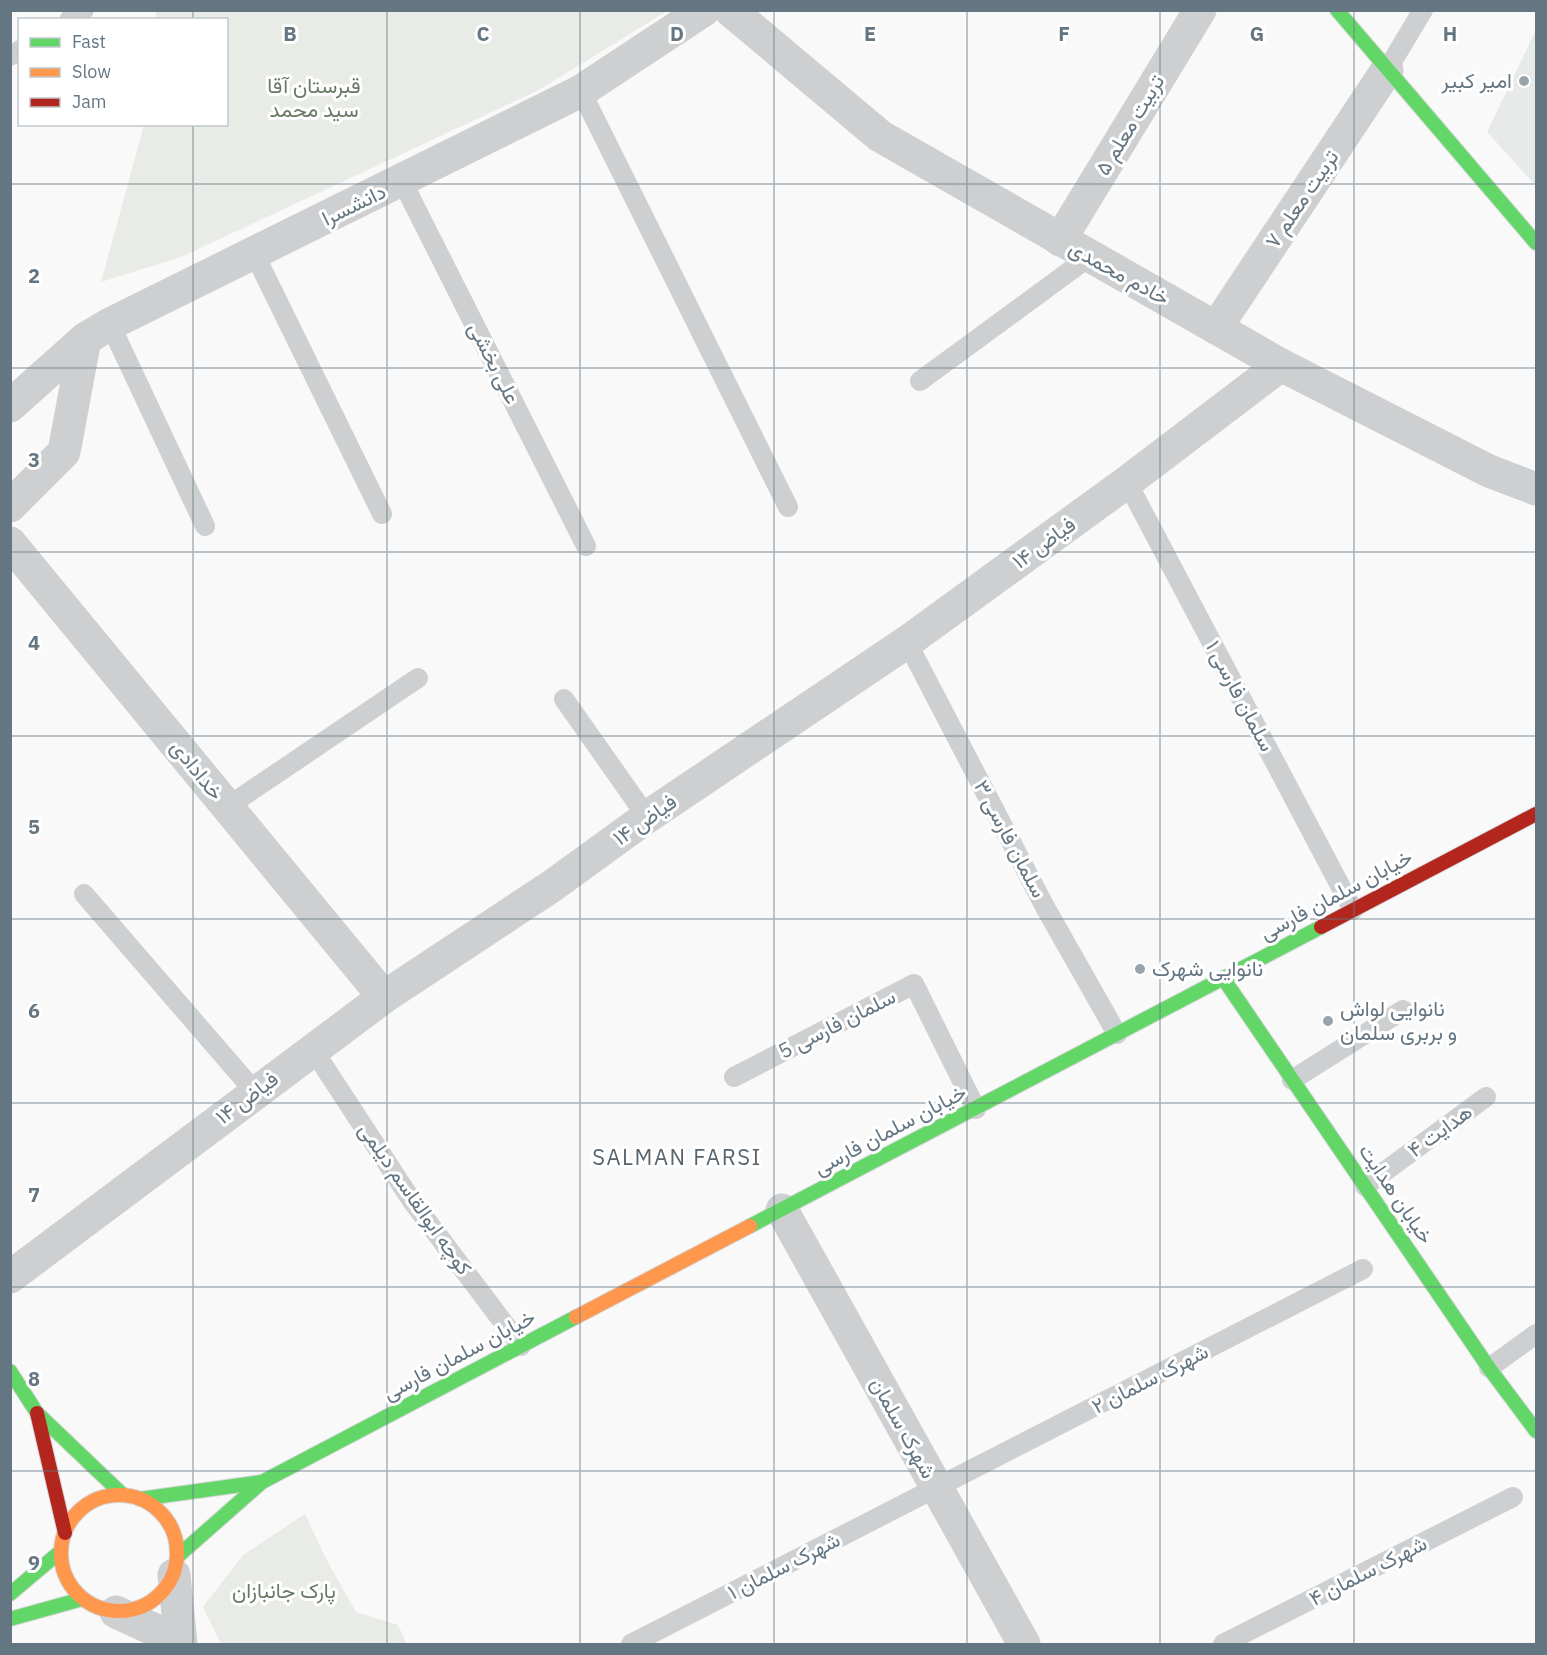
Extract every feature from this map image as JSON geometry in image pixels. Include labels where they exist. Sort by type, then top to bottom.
[{"type":"main road","points":[[1337,10],[1536,243]]},
{"type":"main road","name":"خیابان سلمان فارسی","points":[[262,1482],[1536,814]]},
{"type":"main road","name":"خیابان هدایت","points":[[1223,978],[1489,1368],[1536,1431]]},
{"type":"main road","points":[[10,1371],[37,1413],[123,1495]]},
{"type":"main road","points":[[37,1413],[65,1533]]},
{"type":"main road","points":[[140,1499],[262,1482]]},
{"type":"main road","points":[[176,1565],[176,1539],[168,1521],[156,1508],[140,1499],[123,1495],[104,1497],[87,1504],[74,1517],[65,1533],[61,1551],[63,1569],[70,1585],[82,1599],[98,1608],[116,1612],[134,1610],[151,1602],[165,1590],[176,1565],[262,1482]]},
{"type":"main road","points":[[10,1594],[61,1551]]},
{"type":"main road","points":[[10,1619],[82,1599]]},
{"type":"street","name":"دانشسرا","points":[[10,406],[98,331],[581,91],[704,10]]},
{"type":"street","name":"خادم محمدی","points":[[730,10],[879,136],[1281,365],[1489,471],[1536,489]]},
{"type":"street","name":"تربیت معلم ۵","points":[[1060,240],[1200,10]]},
{"type":"street","name":"تربیت معلم ۷","points":[[1216,328],[1388,70]]},
{"type":"street","points":[[10,506],[64,452],[98,331]]},
{"type":"street","name":"فیاض ۱۴","points":[[10,1277],[312,1048],[906,642],[1127,482],[1281,365]]},
{"type":"street","name":"خدادادی","points":[[10,543],[384,997]]},
{"type":"street","name":"شهرک سلمان","points":[[782,1210],[1024,1644]]},
{"type":"street","points":[[116,1612],[178,1643],[176,1565]]},
{"type":"lane","points":[[1388,70],[1423,10]]},
{"type":"lane","points":[[581,91],[788,507]]},
{"type":"lane","name":"علی بخشی","points":[[402,181],[586,546]]},
{"type":"lane","points":[[254,253],[382,514]]},
{"type":"lane","points":[[920,381],[1089,257]]},
{"type":"lane","points":[[98,331],[205,526]]},
{"type":"lane","name":"سلمان فارسی ۱","points":[[1127,482],[1353,910]]},
{"type":"lane","name":"سلمان فارسی ۳","points":[[906,642],[1045,907],[1118,1034]]},
{"type":"lane","points":[[227,807],[418,678]]},
{"type":"lane","points":[[564,699],[647,817]]},
{"type":"lane","points":[[84,894],[255,1092]]},
{"type":"lane","name":"سلمان فارسی 5","points":[[734,1077],[914,984],[976,1109]]},
{"type":"lane","points":[[1292,1080],[1403,1010]]},
{"type":"lane","name":"کوچه ابوالقاسم دیلمی","points":[[312,1048],[412,1201],[522,1346]]},
{"type":"lane","name":"هدایت ۴","points":[[1365,1186],[1486,1097]]},
{"type":"lane","name":"شهرک سلمان ۲","points":[[937,1488],[1363,1269]]},
{"type":"lane","points":[[1489,1368],[1536,1334]]},
{"type":"lane","name":"شهرک سلمان ۱","points":[[631,1644],[937,1488]]},
{"type":"lane","name":"شهرک سلمان ۴","points":[[1223,1644],[1513,1497]]},
{"type":"shaded area","name":"امیر کبیر","points":[[1536,30],[1536,186],[1487,132]]},
{"type":"green space","name":"قبرستان آقا سید محمد","points":[[155,10],[667,11],[537,91],[181,257],[101,282],[144,126],[228,126],[228,18],[157,18]]},
{"type":"green space","name":"پارک جانبازان","points":[[305,1514],[325,1557],[356,1612],[398,1625],[407,1644],[221,1644],[203,1607],[243,1555]]},
{"type":"traffic: fast","points":[[1337,10],[1536,243]]},
{"type":"traffic: fast","points":[[750,1226],[1321,927]]},
{"type":"traffic: fast","points":[[1223,978],[1489,1368],[1536,1431]]},
{"type":"traffic: fast","points":[[178,1556],[262,1482],[576,1317]]},
{"type":"traffic: fast","points":[[10,1371],[37,1413],[123,1495]]},
{"type":"traffic: fast","points":[[140,1499],[262,1482]]},
{"type":"traffic: fast","points":[[10,1594],[61,1551]]},
{"type":"traffic: fast","points":[[10,1619],[82,1599]]},
{"type":"traffic: slow","points":[[576,1317],[750,1226]]},
{"type":"traffic: slow","points":[[119,1495],[141,1499],[160,1512],[173,1531],[177,1553],[173,1575],[160,1594],[141,1607],[119,1611],[97,1607],[78,1594],[65,1575],[61,1553],[65,1531],[78,1512],[97,1499],[119,1495]]},
{"type":"traffic: jam","points":[[1321,927],[1536,814]]},
{"type":"traffic: jam","points":[[37,1413],[65,1533]]},
{"type":"place","name":"امیر کبیر","points":[[1524,81]]},
{"type":"place","name":"نانوایی شهرک","points":[[1140,969]]},
{"type":"place","name":"نانوایی لواش و بربری سلمان","points":[[1328,1021]]},
{"type":"district","name":"SALMAN FARSI","points":[[677,1157]]}]
